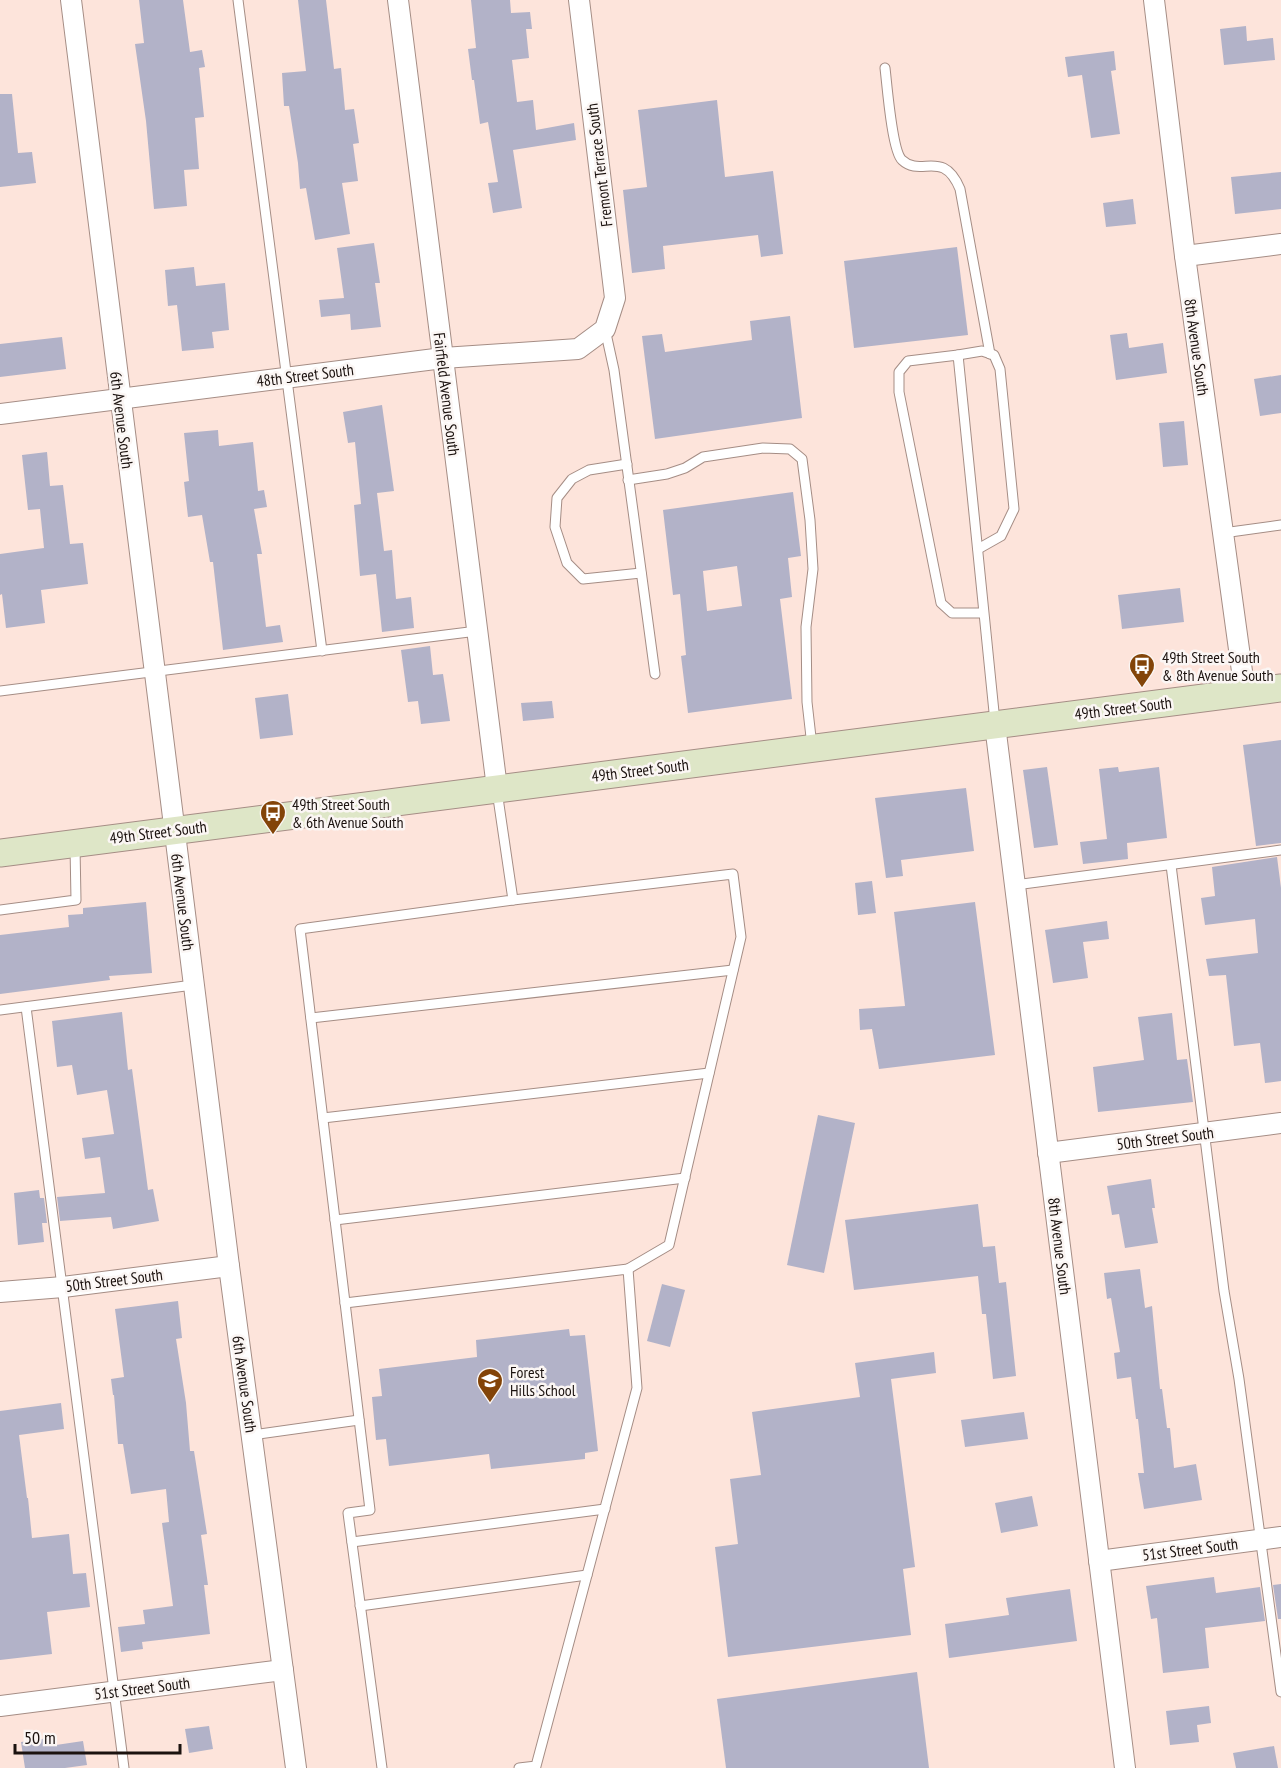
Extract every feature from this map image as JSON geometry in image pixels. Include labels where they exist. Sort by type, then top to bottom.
[{"type":"main road","name":"49th Street South","points":[[0,853],[1281,688]]},
{"type":"street","name":"6th Avenue South","points":[[71,0],[193,985],[296,1768]]},
{"type":"street","name":"Fairfield Avenue South","points":[[398,0],[497,788]]},
{"type":"street","name":"Fremont Terrace South","points":[[579,0],[615,298],[605,329]]},
{"type":"street","name":"8th Avenue South","points":[[1154,0],[1185,256],[1245,693]]},
{"type":"street","points":[[1185,256],[1281,244]]},
{"type":"street","name":"48th Street South","points":[[0,414],[443,358],[578,349],[605,329]]},
{"type":"street","name":"8th Avenue South","points":[[995,724],[1125,1768]]},
{"type":"street","name":"50th Street South","points":[[1048,1153],[1281,1123]]},
{"type":"street","name":"50th Street South","points":[[0,1292],[63,1287],[229,1266]]},
{"type":"street","name":"51st Street South","points":[[1099,1561],[1281,1537]]},
{"type":"street","name":"51st Street South","points":[[0,1706],[283,1670]]},
{"type":"lane","points":[[238,0],[322,651]]},
{"type":"lane","points":[[885,68],[895,147],[900,159],[917,166],[941,166],[954,175],[960,189],[990,354]]},
{"type":"lane","points":[[605,329],[614,370],[655,674]]},
{"type":"lane","points":[[978,549],[1001,536],[1014,509],[1000,369],[994,355],[982,351],[908,361],[899,372],[899,393],[941,603],[952,613],[984,613]]},
{"type":"lane","points":[[958,355],[995,724]]},
{"type":"lane","points":[[628,480],[667,474],[685,468],[703,457],[763,448],[790,449],[802,459],[810,520],[813,569],[806,627],[807,702],[813,748]]},
{"type":"lane","points":[[627,464],[589,470],[572,479],[557,498],[555,527],[567,563],[583,579],[641,573]]},
{"type":"lane","points":[[1223,533],[1281,525]]},
{"type":"lane","points":[[0,691],[477,631]]},
{"type":"lane","points":[[497,788],[513,900]]},
{"type":"lane","points":[[0,910],[76,900],[75,843]]},
{"type":"lane","points":[[1015,885],[1281,850]]},
{"type":"lane","points":[[1171,865],[1224,1291],[1239,1379],[1281,1692]]},
{"type":"lane","points":[[345,1303],[628,1269],[669,1245],[741,937],[733,874],[513,900],[300,929],[311,1018],[335,1220],[359,1420],[370,1510],[348,1513],[382,1768]]},
{"type":"lane","points":[[311,1018],[733,970]]},
{"type":"lane","points":[[0,1010],[193,985]]},
{"type":"lane","points":[[26,1006],[124,1768]]},
{"type":"lane","points":[[323,1118],[709,1073]]},
{"type":"lane","points":[[335,1220],[685,1178]]},
{"type":"lane","points":[[519,1768],[536,1766],[637,1388],[628,1269]]},
{"type":"lane","points":[[252,1435],[359,1420]]},
{"type":"lane","points":[[352,1542],[605,1509]]},
{"type":"lane","points":[[360,1606],[587,1575]]},
{"type":"building","points":[[139,0],[183,0],[190,52],[202,50],[205,67],[199,68],[204,117],[195,118],[199,169],[184,170],[187,206],[154,209],[146,121],[135,44],[144,43]]},
{"type":"building","points":[[298,0],[326,0],[334,69],[341,68],[345,110],[354,109],[359,143],[353,144],[358,181],[342,183],[350,234],[315,240],[306,188],[300,189],[289,106],[284,106],[282,73],[306,71]]},
{"type":"building","points":[[471,0],[510,0],[511,13],[530,12],[532,29],[526,29],[529,58],[512,60],[517,102],[533,100],[536,130],[574,123],[576,140],[513,150],[522,208],[493,213],[488,183],[498,182],[488,122],[480,124],[474,80],[472,80],[468,49],[476,48]]},
{"type":"building","points":[[1246,26],[1247,41],[1273,38],[1275,60],[1224,65],[1220,29]]},
{"type":"building","points":[[1114,51],[1116,70],[1111,71],[1120,134],[1091,138],[1082,75],[1068,77],[1065,57]]},
{"type":"building","points":[[0,94],[12,94],[18,153],[32,152],[36,183],[0,187]]},
{"type":"building","points":[[717,100],[725,177],[773,171],[783,254],[761,257],[758,235],[663,246],[665,269],[632,273],[623,190],[647,187],[638,110]]},
{"type":"building","points":[[1281,172],[1281,209],[1235,214],[1231,177]]},
{"type":"building","points":[[1133,199],[1136,224],[1106,227],[1103,203]]},
{"type":"building","points":[[374,243],[380,283],[375,283],[381,327],[351,330],[350,314],[321,317],[319,300],[344,298],[337,248]]},
{"type":"building","points":[[957,247],[968,335],[854,348],[844,261]]},
{"type":"building","points":[[194,267],[196,286],[225,283],[229,330],[212,332],[214,348],[182,351],[177,305],[168,306],[165,270]]},
{"type":"building","points":[[790,316],[802,418],[655,439],[642,336],[662,334],[665,352],[752,340],[750,321]]},
{"type":"building","points":[[1127,333],[1129,348],[1163,343],[1167,373],[1116,380],[1110,335]]},
{"type":"building","points":[[62,337],[66,369],[0,377],[0,344]]},
{"type":"building","points":[[1281,375],[1281,413],[1260,416],[1254,379]]},
{"type":"building","points":[[382,405],[394,491],[377,493],[384,551],[392,550],[396,599],[411,597],[414,628],[382,632],[376,574],[360,576],[354,505],[361,504],[355,442],[348,443],[343,412]]},
{"type":"building","points":[[1184,421],[1188,465],[1163,467],[1159,423]]},
{"type":"building","points":[[218,430],[219,446],[253,442],[258,491],[264,490],[267,507],[254,509],[262,554],[257,554],[266,627],[280,625],[283,642],[223,650],[213,562],[210,562],[202,515],[188,517],[184,482],[189,481],[184,433]]},
{"type":"building","points":[[47,452],[50,486],[63,485],[70,544],[83,543],[88,584],[41,590],[45,623],[6,628],[2,594],[0,595],[0,554],[44,548],[40,509],[28,510],[22,455]]},
{"type":"building","points":[[793,492],[801,556],[788,558],[792,597],[780,599],[792,699],[688,713],[681,656],[686,655],[680,594],[673,595],[663,510]],"holes":[[[737,566],[742,606],[707,611],[703,571]]]},
{"type":"building","points":[[1180,588],[1184,622],[1122,629],[1118,595]]},
{"type":"building","points":[[430,646],[433,675],[443,674],[450,721],[421,724],[418,701],[408,702],[401,650]]},
{"type":"building","points":[[288,694],[293,735],[260,739],[255,698]]},
{"type":"building","points":[[552,701],[554,718],[523,721],[521,703]]},
{"type":"building","points":[[1281,740],[1281,843],[1256,846],[1243,745]]},
{"type":"building","points":[[1047,767],[1058,845],[1034,848],[1023,770]]},
{"type":"building","points":[[1118,767],[1119,772],[1159,767],[1167,838],[1127,843],[1128,859],[1083,864],[1080,842],[1107,839],[1099,769]]},
{"type":"building","points":[[966,788],[974,851],[901,860],[903,876],[886,878],[875,798]]},
{"type":"building","points":[[1277,857],[1281,888],[1281,1081],[1265,1083],[1260,1043],[1234,1046],[1226,975],[1209,976],[1206,959],[1258,953],[1255,919],[1205,925],[1201,898],[1215,896],[1212,867]]},
{"type":"building","points":[[872,881],[876,913],[858,915],[855,883]]},
{"type":"building","points":[[146,902],[152,973],[109,976],[110,980],[0,994],[0,935],[69,927],[68,915],[83,914],[83,908]]},
{"type":"building","points":[[975,902],[995,1055],[879,1069],[872,1029],[860,1030],[859,1009],[905,1006],[894,912]]},
{"type":"building","points":[[1107,921],[1109,939],[1083,942],[1088,978],[1053,983],[1045,930]]},
{"type":"building","points":[[122,1012],[128,1070],[132,1069],[148,1190],[153,1189],[159,1221],[113,1229],[111,1217],[60,1221],[57,1197],[105,1193],[100,1157],[85,1159],[82,1138],[114,1134],[107,1090],[77,1095],[72,1065],[57,1067],[52,1021]]},
{"type":"building","points":[[1172,1013],[1177,1060],[1187,1059],[1193,1102],[1098,1112],[1093,1067],[1144,1060],[1138,1017]]},
{"type":"building","points":[[818,1115],[855,1123],[824,1273],[787,1265]]},
{"type":"building","points":[[1151,1179],[1155,1208],[1152,1208],[1158,1243],[1125,1248],[1119,1214],[1112,1215],[1107,1186]]},
{"type":"building","points":[[39,1190],[40,1198],[44,1198],[47,1223],[42,1223],[44,1242],[18,1245],[14,1193]]},
{"type":"building","points":[[978,1204],[983,1247],[995,1246],[999,1283],[1006,1282],[1016,1376],[993,1379],[986,1314],[982,1314],[978,1276],[854,1290],[845,1220]]},
{"type":"building","points":[[1140,1269],[1145,1308],[1152,1306],[1160,1389],[1162,1389],[1167,1428],[1170,1428],[1174,1468],[1196,1464],[1202,1500],[1144,1509],[1138,1473],[1144,1473],[1131,1377],[1117,1379],[1114,1353],[1120,1352],[1111,1298],[1107,1299],[1104,1273]]},
{"type":"building","points":[[662,1284],[685,1290],[670,1347],[647,1341]]},
{"type":"building","points":[[178,1301],[182,1338],[176,1339],[186,1403],[190,1451],[194,1451],[207,1534],[201,1535],[208,1585],[204,1585],[210,1634],[142,1642],[143,1649],[121,1652],[118,1627],[145,1624],[143,1610],[173,1606],[162,1523],[169,1522],[166,1489],[131,1494],[123,1444],[118,1444],[111,1379],[124,1377],[115,1309]]},
{"type":"building","points":[[569,1329],[570,1336],[585,1335],[598,1451],[585,1453],[585,1459],[491,1469],[489,1454],[389,1466],[386,1439],[376,1440],[372,1397],[382,1396],[379,1369],[477,1357],[476,1340]]},
{"type":"building","points":[[934,1352],[936,1373],[891,1379],[915,1567],[903,1569],[911,1635],[728,1657],[715,1547],[738,1544],[730,1479],[761,1475],[752,1412],[860,1397],[855,1363]]},
{"type":"building","points":[[61,1403],[64,1429],[19,1435],[32,1538],[69,1534],[73,1574],[86,1573],[90,1607],[47,1612],[52,1654],[0,1660],[0,1411]]},
{"type":"building","points":[[1024,1412],[1028,1439],[965,1447],[961,1420]]},
{"type":"building","points":[[1032,1496],[1038,1526],[1001,1533],[995,1503]]},
{"type":"building","points":[[1214,1577],[1216,1593],[1260,1587],[1265,1621],[1205,1628],[1209,1668],[1163,1673],[1157,1618],[1151,1619],[1146,1586]]},
{"type":"building","points":[[1281,1584],[1281,1619],[1278,1619],[1273,1585]]},
{"type":"building","points":[[1070,1589],[1077,1641],[949,1658],[945,1624],[1009,1615],[1006,1598]]},
{"type":"building","points":[[917,1672],[929,1768],[726,1768],[717,1699]]},
{"type":"building","points":[[1209,1706],[1211,1723],[1197,1725],[1199,1742],[1170,1745],[1166,1711]]},
{"type":"building","points":[[209,1726],[213,1749],[189,1753],[185,1729]]},
{"type":"building","points":[[55,1737],[56,1745],[83,1741],[87,1765],[65,1768],[25,1768],[21,1742]]},
{"type":"building","points":[[1274,1746],[1278,1768],[1236,1768],[1233,1753]]},
{"type":"place","name":"49th Street South & 8th Avenue South","points":[[1142,689]]},
{"type":"place","name":"49th Street South & 6th Avenue South","points":[[273,836]]},
{"type":"place","name":"Forest Hills School","points":[[490,1404]]}]
